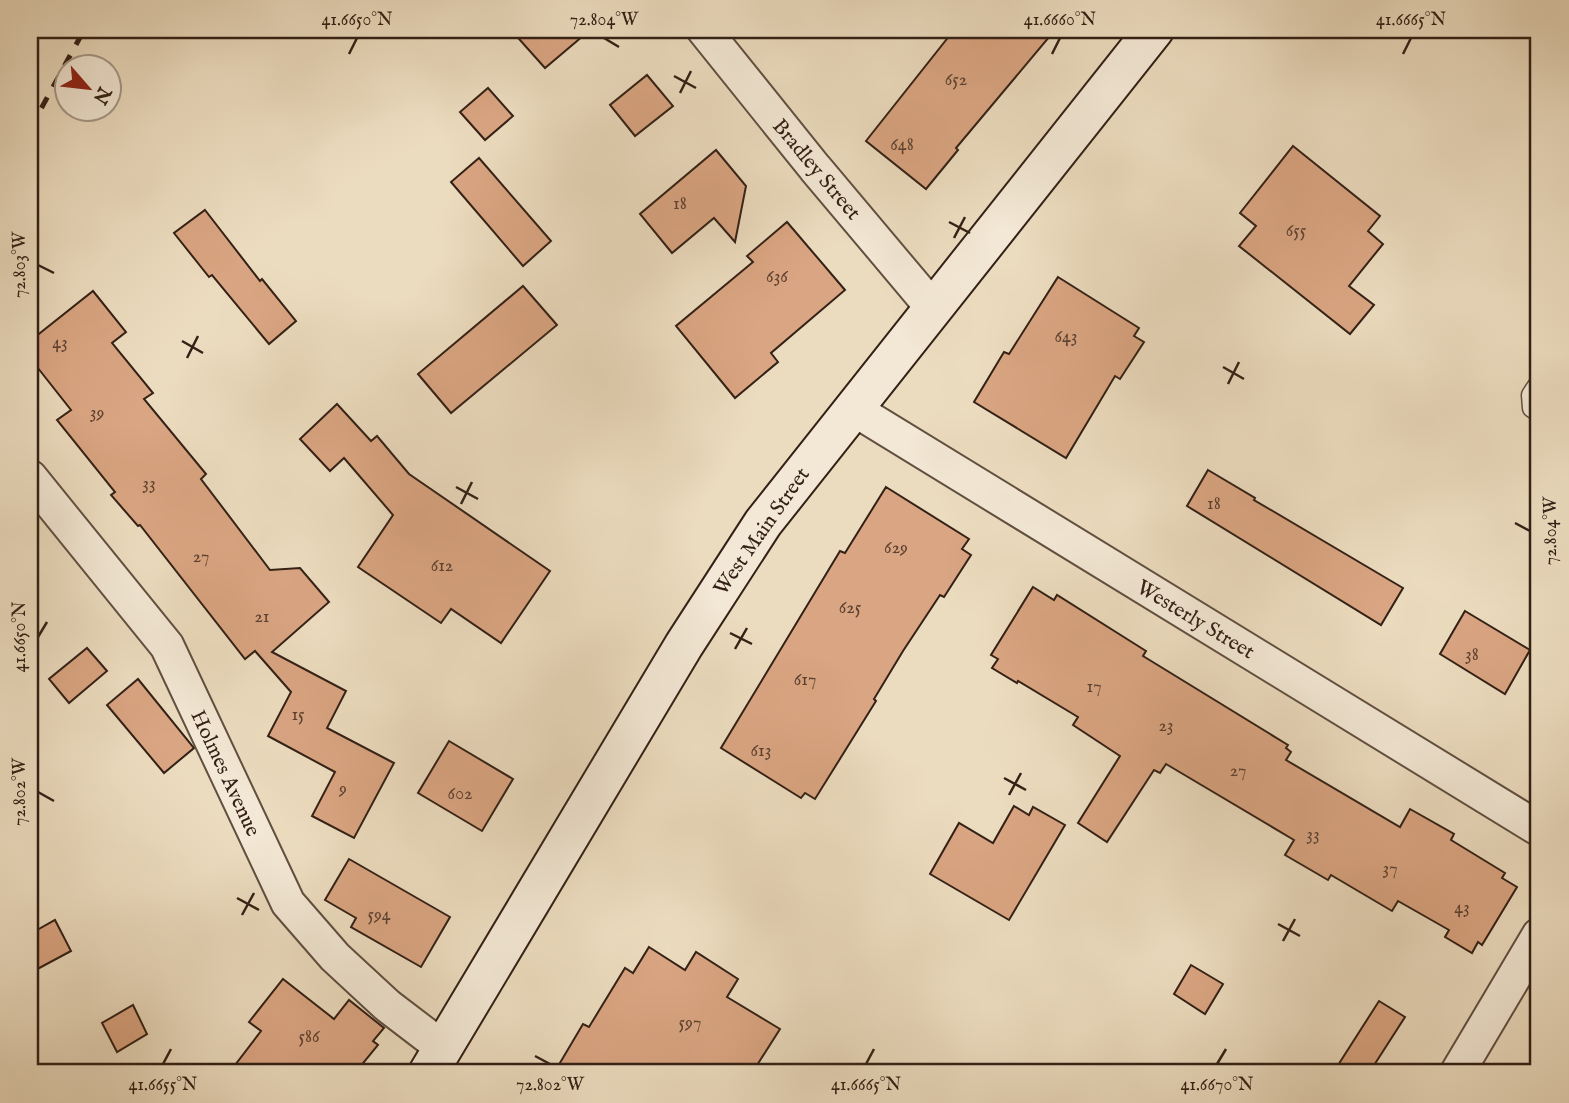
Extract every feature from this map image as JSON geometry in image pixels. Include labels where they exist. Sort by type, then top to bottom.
[{"type":"main road","name":"West Main Street","points":[[435,1061],[733,566],[852,408],[1154,30]]},
{"type":"street","name":"Bradley Street","points":[[704,30],[932,307]]},
{"type":"street","name":"Westerly Street","points":[[852,408],[1539,829]]},
{"type":"street","name":"Holmes Avenue","points":[[30,477],[167,646],[288,903],[335,957],[388,1006],[435,1061]]},
{"type":"street","points":[[1457,1073],[1539,935]]},
{"type":"lane","points":[[1539,383],[1531,395],[1532,408],[1539,413]]},
{"type":"building","points":[[511,30],[590,30],[545,68]]},
{"type":"building","points":[[954,30],[1055,30],[956,148],[958,150],[926,189],[866,141]]},
{"type":"building","points":[[647,75],[673,106],[635,136],[610,105]]},
{"type":"building","points":[[488,88],[513,116],[485,140],[460,112]]},
{"type":"building","points":[[1293,146],[1380,216],[1368,231],[1383,244],[1349,286],[1374,305],[1350,334],[1239,246],[1256,226],[1240,213]]},
{"type":"building","points":[[716,150],[746,186],[735,242],[714,218],[672,253],[640,214]]},
{"type":"building","points":[[479,158],[551,241],[523,266],[451,182]]},
{"type":"building","points":[[205,210],[260,281],[262,279],[296,321],[269,344],[174,233]]},
{"type":"building","points":[[787,222],[845,290],[771,353],[778,362],[735,398],[676,326],[753,262],[747,256]]},
{"type":"building","points":[[1058,277],[1139,328],[1134,336],[1144,342],[1120,379],[1115,376],[1066,458],[974,402],[1004,352],[1009,354]]},
{"type":"building","points":[[523,286],[557,325],[451,413],[418,374]]},
{"type":"building","points":[[93,291],[126,332],[112,343],[153,393],[144,399],[206,474],[201,479],[270,570],[300,568],[329,602],[272,652],[346,691],[327,728],[394,763],[354,838],[312,816],[335,772],[268,736],[291,692],[255,651],[245,659],[140,525],[138,526],[111,495],[115,492],[57,420],[71,410],[30,358],[30,341]]},
{"type":"building","points":[[337,404],[371,441],[377,436],[409,474],[550,571],[501,643],[451,609],[441,623],[358,567],[393,515],[344,458],[330,471],[300,439]]},
{"type":"building","points":[[1208,470],[1403,588],[1381,625],[1187,506]]},
{"type":"building","points":[[886,487],[969,539],[962,549],[971,555],[944,597],[940,595],[903,651],[874,699],[876,701],[815,799],[805,793],[801,798],[721,748],[840,551],[845,553]]},
{"type":"building","points":[[1033,587],[1054,600],[1057,595],[1146,651],[1143,656],[1288,745],[1286,748],[1291,752],[1286,760],[1400,827],[1410,809],[1454,834],[1451,840],[1505,873],[1502,878],[1517,887],[1482,945],[1478,942],[1472,953],[1445,937],[1449,930],[1398,901],[1392,911],[1331,875],[1328,880],[1285,855],[1294,840],[1166,764],[1160,773],[1154,770],[1107,842],[1078,823],[1120,756],[1073,725],[1078,717],[992,668],[998,659],[991,655]]},
{"type":"building","points":[[1465,611],[1530,650],[1505,694],[1440,654]]},
{"type":"building","points":[[87,648],[107,671],[69,703],[49,679]]},
{"type":"building","points":[[138,679],[194,748],[164,773],[107,705]]},
{"type":"building","points":[[449,741],[513,779],[482,831],[418,793]]},
{"type":"building","points":[[1014,806],[1029,815],[1033,807],[1065,825],[1009,920],[930,874],[959,823],[993,843]]},
{"type":"building","points":[[349,859],[450,917],[421,967],[351,927],[356,918],[325,900]]},
{"type":"building","points":[[55,920],[71,951],[30,973],[30,934]]},
{"type":"building","points":[[649,947],[685,970],[696,952],[738,979],[727,997],[780,1029],[752,1073],[554,1073],[583,1024],[589,1027],[625,968],[633,973]]},
{"type":"building","points":[[1191,965],[1223,984],[1205,1014],[1174,994]]},
{"type":"building","points":[[283,979],[334,1019],[349,1000],[384,1028],[373,1041],[378,1045],[355,1073],[229,1073],[261,1031],[249,1022]]},
{"type":"building","points":[[1379,1001],[1405,1017],[1369,1073],[1333,1073]]},
{"type":"building","points":[[133,1005],[147,1034],[117,1052],[102,1023]]},
{"type":"railway","points":[[30,129],[84,30]]}]
